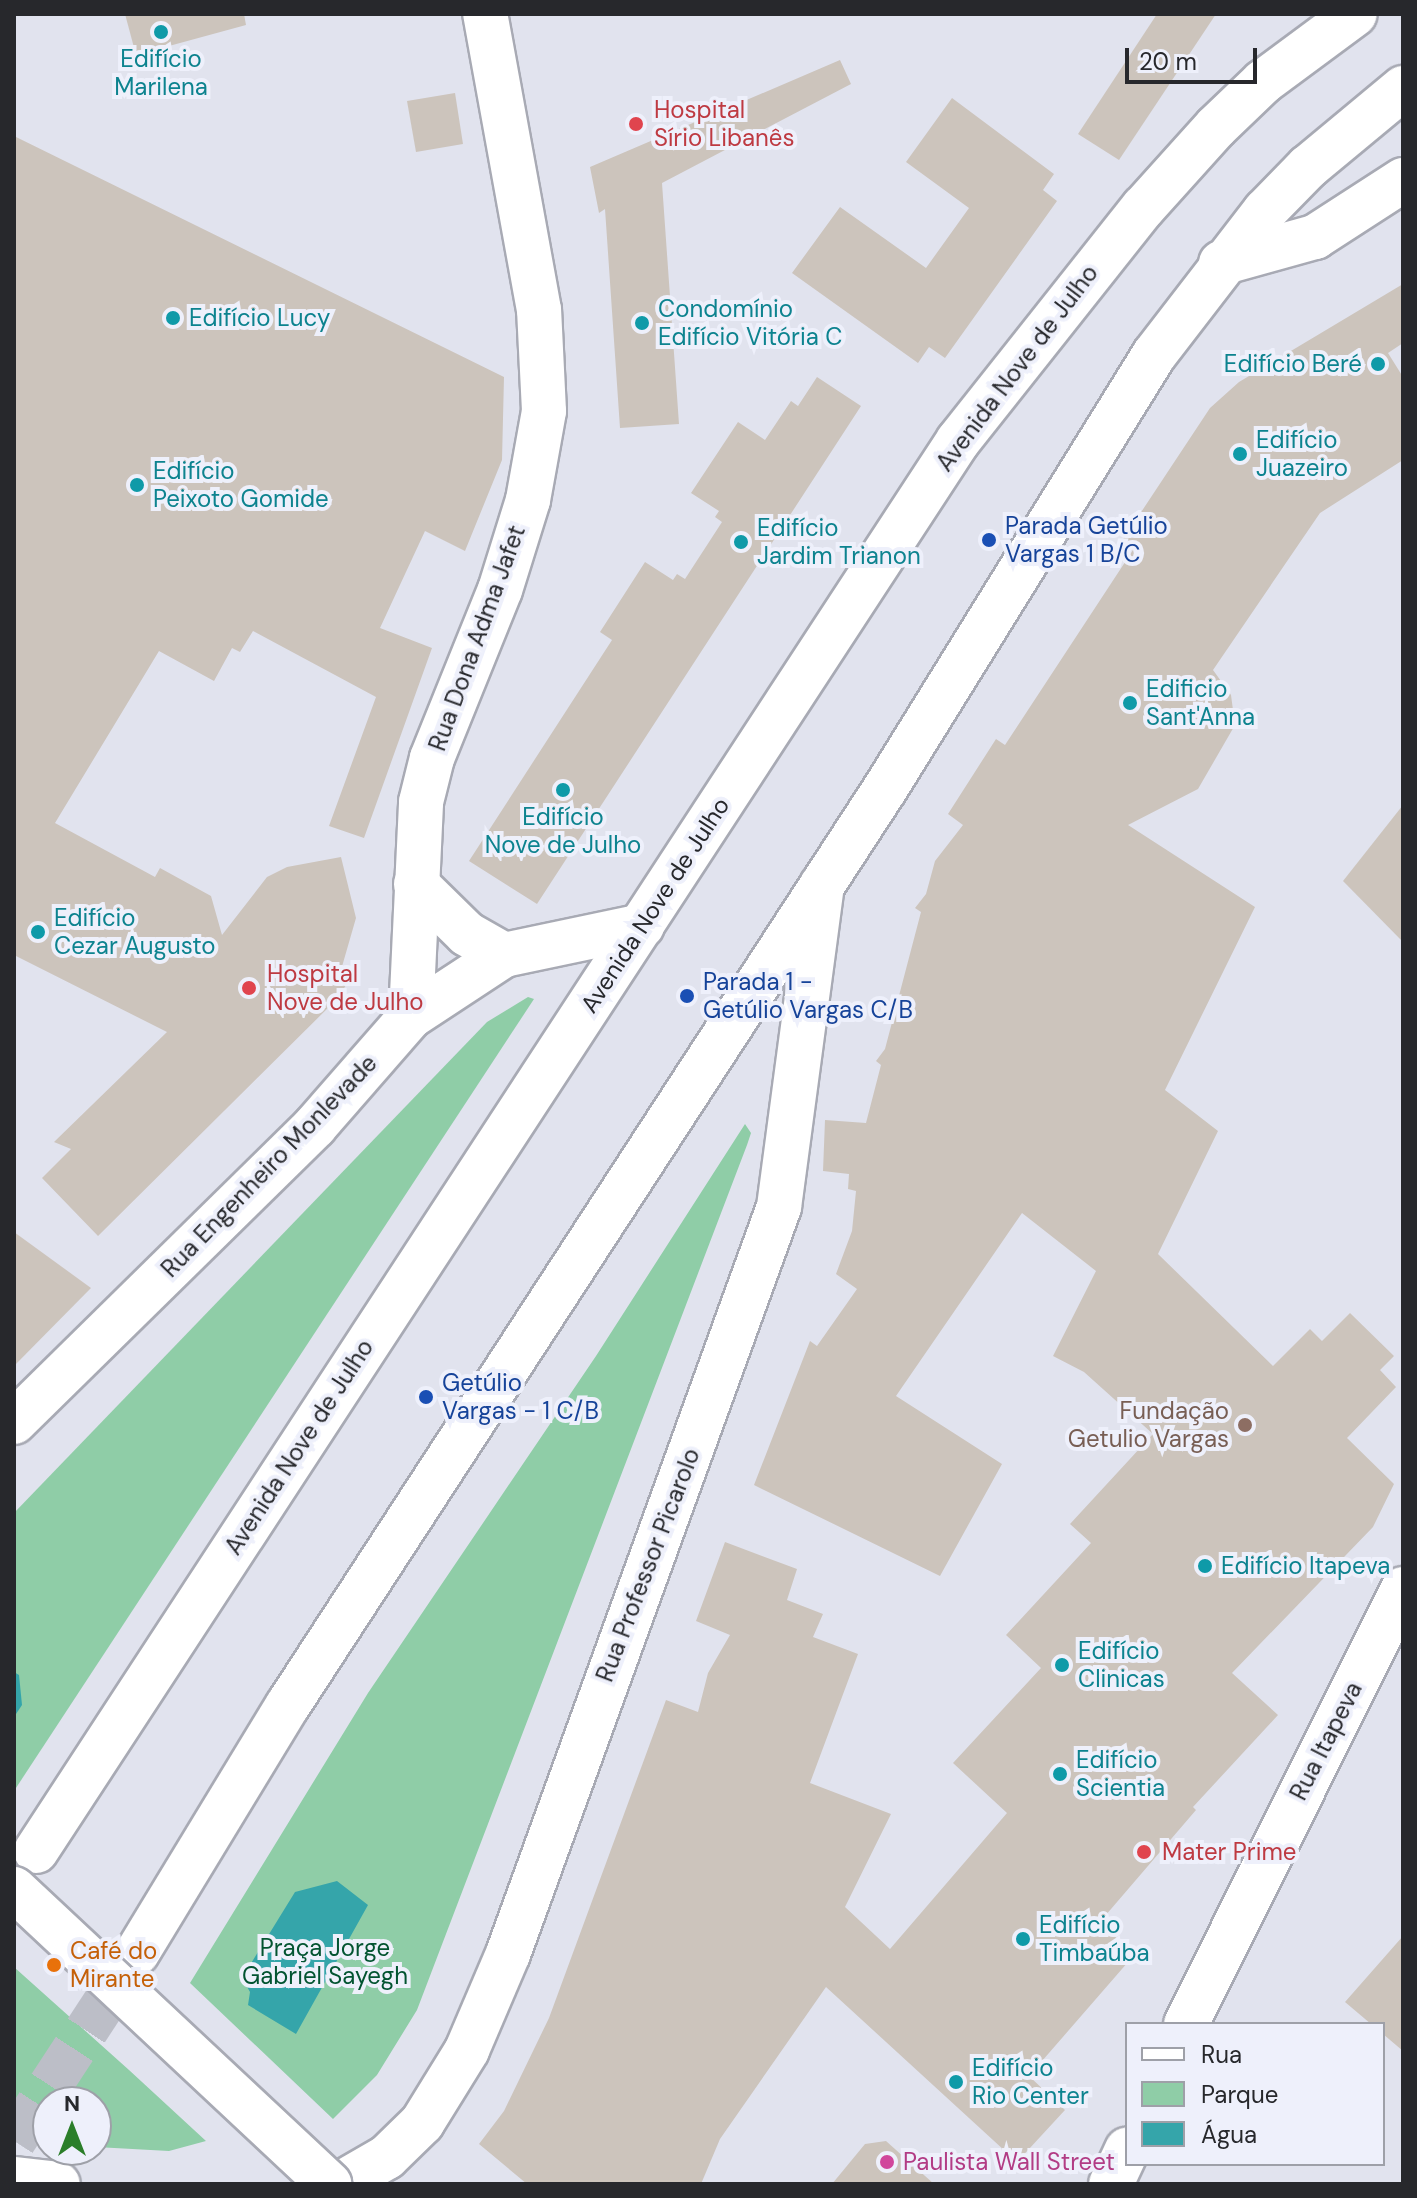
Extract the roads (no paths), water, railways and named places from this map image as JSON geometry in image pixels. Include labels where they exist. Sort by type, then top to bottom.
[{"type":"main road","name":"Rua Dona Adma Jafet","points":[[411,1016],[421,802],[432,758],[500,590],[528,500],[544,411],[539,310],[485,14]]},
{"type":"main road","name":"Avenida Nove de Julho","points":[[36,1851],[958,441],[1143,208],[1216,127],[1263,82],[1342,20]]},
{"type":"main road","points":[[137,1953],[288,1705],[822,885],[1031,559],[1154,355],[1221,263],[1308,167],[1403,88]]},
{"type":"main road","points":[[1221,263],[1315,237],[1403,180]]},
{"type":"main road","points":[[416,884],[467,934],[504,955]]},
{"type":"main road","name":"Rua Professor Picarolo","points":[[340,2184],[387,2157],[422,2123],[467,2050],[508,1954],[779,1207],[822,885]]},
{"type":"main road","name":"Rua Engenheiro Monlevade","points":[[14,1422],[315,1126],[411,1016],[504,955],[642,926]]},
{"type":"main road","name":"Rua Itapeva","points":[[1187,2022],[1403,1589]]},
{"type":"main road","points":[[14,1889],[329,2184]]},
{"type":"main road","points":[[1111,2184],[1125,2154]]},
{"type":"water","points":[[14,1672],[19,1675],[22,1705],[14,1717]]},
{"type":"water","points":[[337,1881],[368,1905],[296,2034],[248,2005],[250,1992],[242,1978],[295,1892]]},
{"type":"tunnel","points":[[14,2141],[137,1953]]},
{"type":"place","name":"Edifício Marilena","points":[[161,32]]},
{"type":"place","name":"Hospital Sírio Libanês","points":[[636,124]]},
{"type":"place","name":"Edifício Lucy","points":[[173,318]]},
{"type":"place","name":"Condomínio Edifício Vitória C","points":[[642,323]]},
{"type":"place","name":"Edifício Beré","points":[[1378,364]]},
{"type":"place","name":"Edifício Juazeiro","points":[[1240,454]]},
{"type":"place","name":"Edifício Peixoto Gomide","points":[[137,485]]},
{"type":"place","name":"Parada Getúlio Vargas 1 B/C","points":[[989,540]]},
{"type":"place","name":"Edifício Jardim Trianon","points":[[741,542]]},
{"type":"place","name":"Edificio Sant'Anna","points":[[1130,703]]},
{"type":"place","name":"Edifício Nove de Julho","points":[[563,790]]},
{"type":"place","name":"Edifício Cezar Augusto","points":[[38,932]]},
{"type":"place","name":"Hospital Nove de Julho","points":[[249,988]]},
{"type":"place","name":"Parada 1 - Getúlio Vargas C/B","points":[[687,996]]},
{"type":"place","name":"Getúlio Vargas - 1 C/B","points":[[426,1397]]},
{"type":"place","name":"Fundação Getulio Vargas","points":[[1245,1425]]},
{"type":"place","name":"Edifício Itapeva","points":[[1205,1566]]},
{"type":"place","name":"Edifício Clinicas","points":[[1062,1665]]},
{"type":"place","name":"Edifício Scientia","points":[[1060,1774]]},
{"type":"place","name":"Mater Prime","points":[[1144,1852]]},
{"type":"place","name":"Edifício Timbaúba","points":[[1023,1939]]},
{"type":"place","name":"Café do Mirante","points":[[54,1965]]},
{"type":"place","name":"Edifício Rio Center","points":[[956,2082]]},
{"type":"place","name":"Paulista Wall Street","points":[[887,2162]]},
{"type":"park label","name":"Praça Jorge Gabriel Sayegh","points":[[325,1962]]}]
